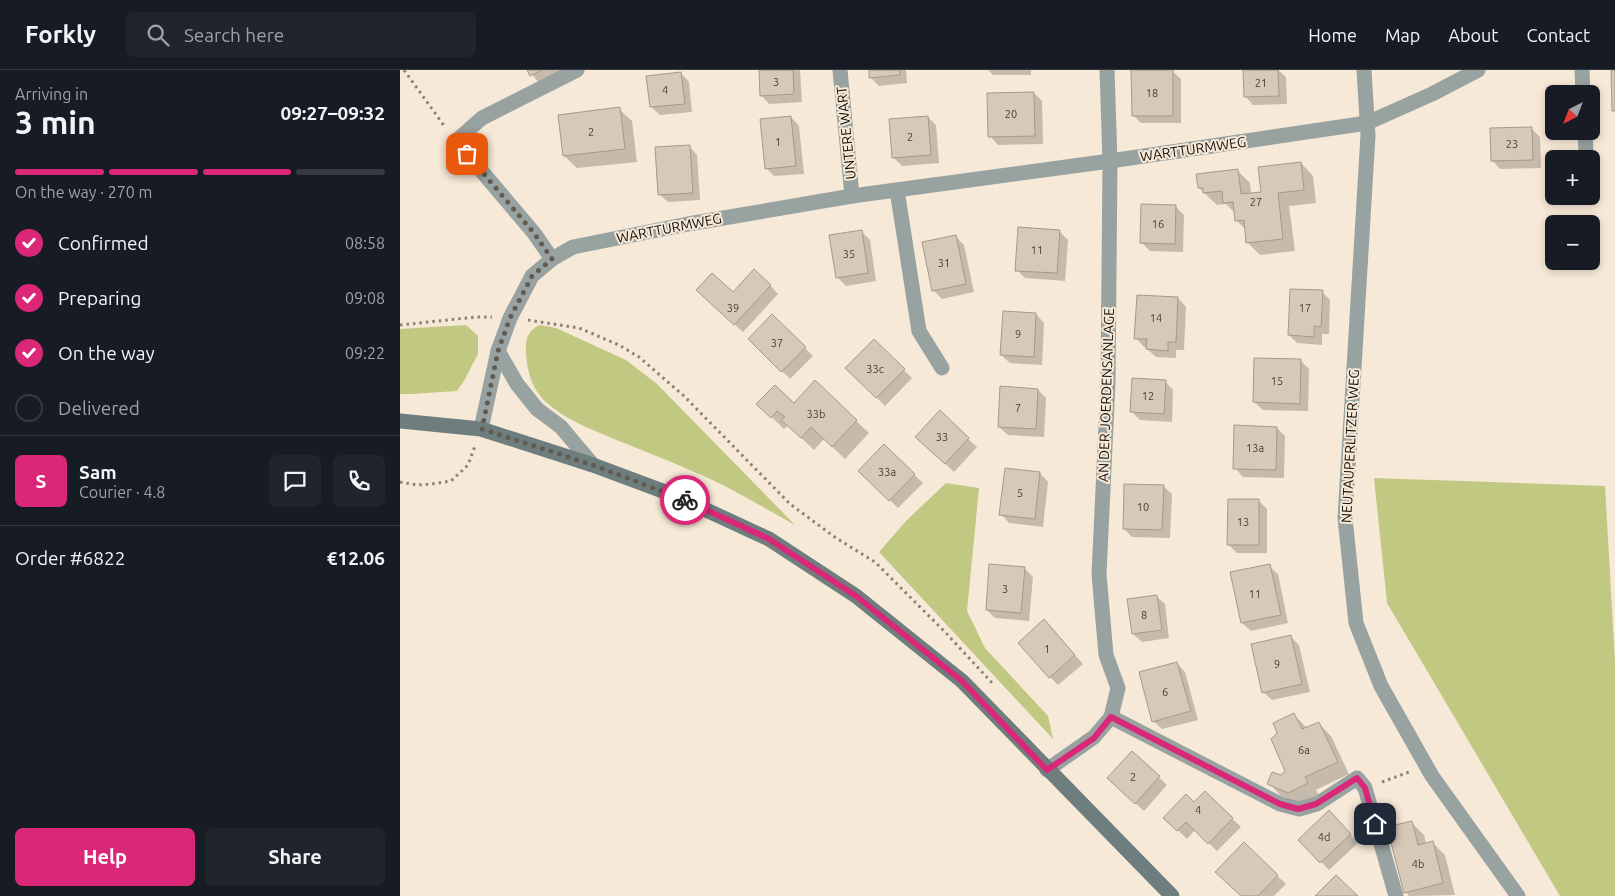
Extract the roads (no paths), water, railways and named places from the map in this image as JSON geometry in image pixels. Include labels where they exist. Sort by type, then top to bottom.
[{"type":"main road","points":[[400,421],[482,429],[593,465],[676,496],[769,539],[856,596],[962,681],[1172,896]]},
{"type":"street","points":[[552,259],[534,233],[456,142],[482,118],[577,70]]},
{"type":"street","name":"UNTERE WART","points":[[840,70],[852,196]]},
{"type":"street","name":"AN DER JOERDENSANLAGE","points":[[1047,770],[1094,738],[1111,717],[1118,688],[1106,655],[1099,574],[1108,383],[1110,161],[1107,70]]},
{"type":"street","name":"NEUTAUPERLITZER WEG","points":[[1364,70],[1367,123],[1362,246],[1345,518],[1356,623],[1381,686],[1426,766],[1518,896]]},
{"type":"street","name":"WARTTURMWEG","points":[[482,429],[498,351],[510,318],[532,276],[552,259],[573,247],[688,224],[852,196],[1110,161],[1367,123],[1432,94],[1478,70]]},
{"type":"street","points":[[1582,70],[1583,85]]},
{"type":"street","points":[[897,190],[919,331],[942,368]]},
{"type":"street","points":[[498,351],[517,384],[537,409],[560,427],[593,465]]},
{"type":"street","points":[[1111,717],[1280,804],[1298,809],[1316,804],[1357,778],[1365,788],[1396,896]]}]
